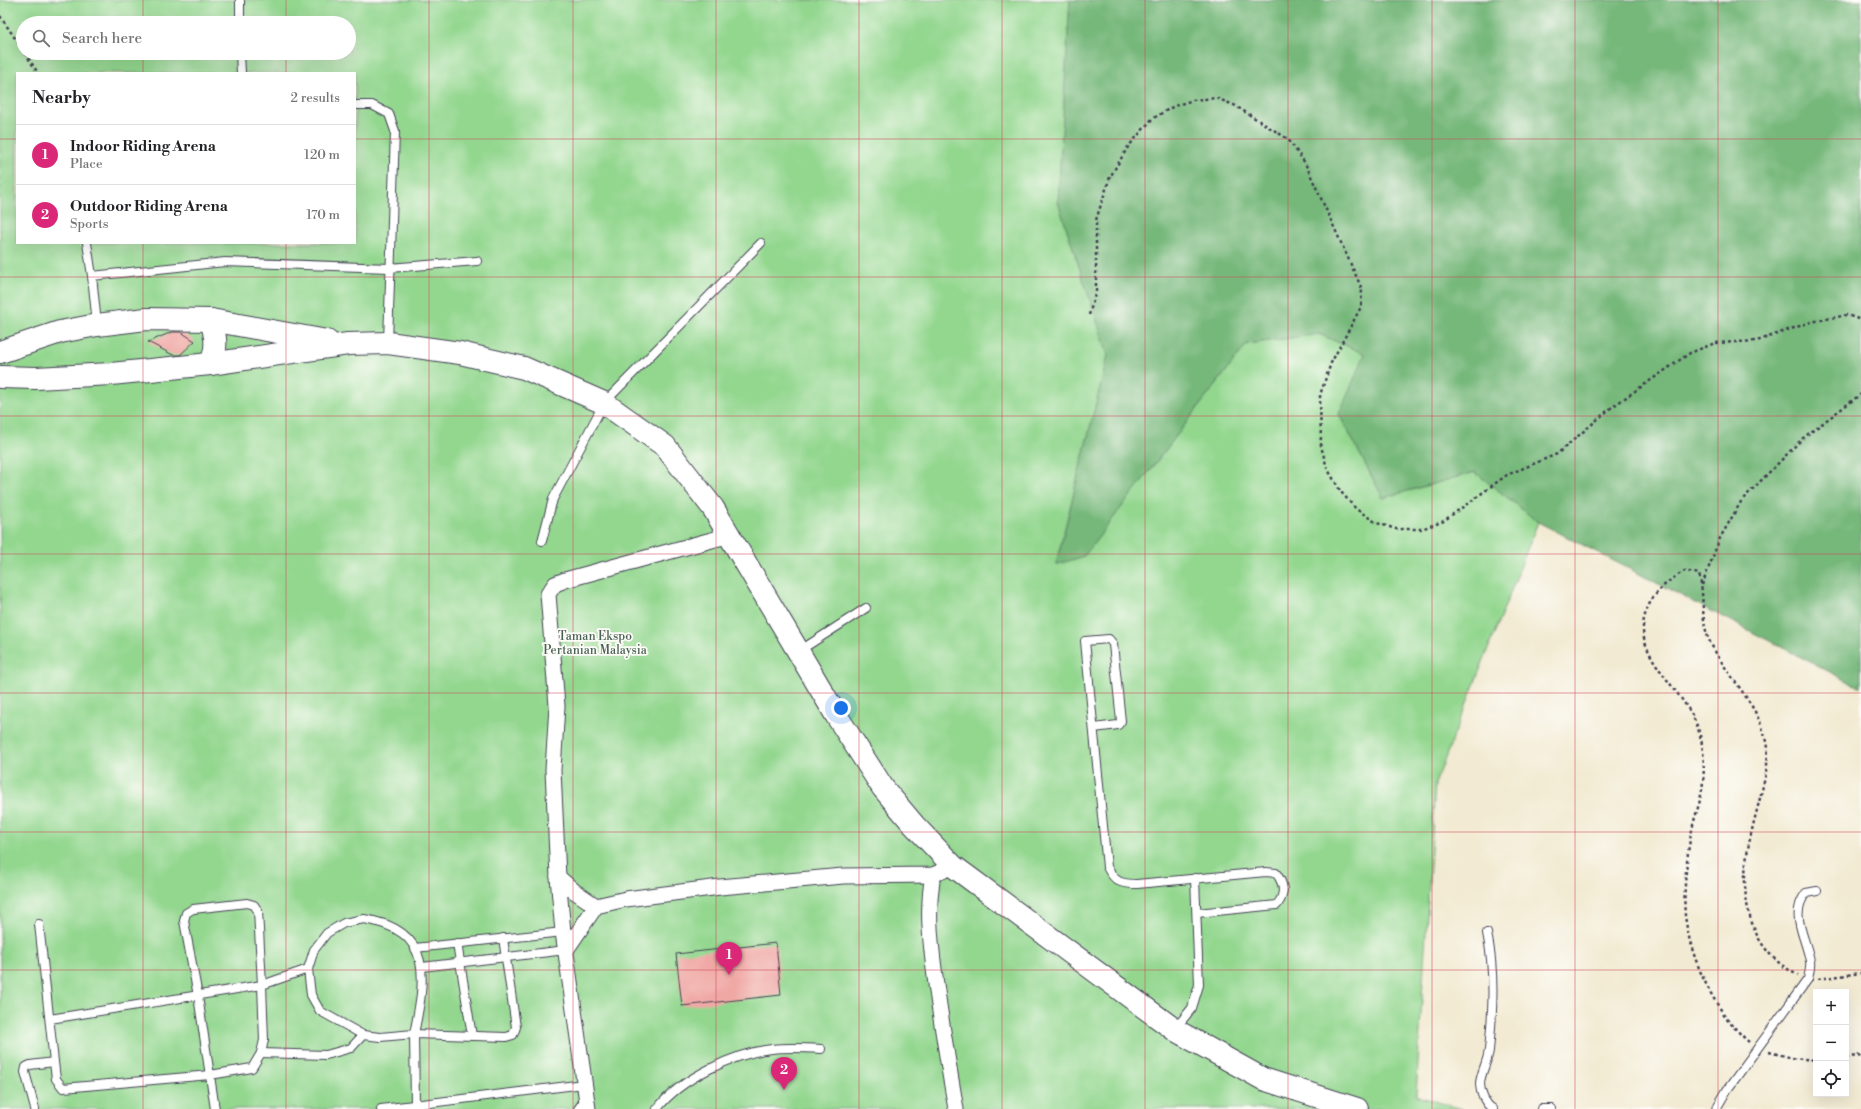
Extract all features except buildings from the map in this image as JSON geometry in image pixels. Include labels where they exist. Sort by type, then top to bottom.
[{"type":"street","points":[[0,352],[60,332],[97,324],[146,319],[211,320],[348,344]]},
{"type":"street","points":[[210,364],[215,354],[216,343],[211,320]]},
{"type":"street","points":[[0,377],[65,377],[210,364],[348,344],[388,343],[460,353],[524,368],[604,403],[664,446],[713,508],[836,715],[883,788],[914,825],[953,866],[1175,1030],[1264,1079],[1357,1109]]},
{"type":"street","points":[[584,1100],[563,932],[558,877],[552,770],[557,706],[548,594],[555,584],[564,580],[730,535]]},
{"type":"street","points":[[566,950],[596,906],[626,899],[720,887],[842,876],[933,875],[953,866]]},
{"type":"street","points":[[933,875],[929,894],[928,921],[937,996],[956,1109]]},
{"type":"street","points":[[558,877],[574,891],[596,906]]},
{"type":"lane","points":[[240,0],[240,16]]},
{"type":"lane","points":[[240,60],[241,72]]},
{"type":"lane","points":[[356,105],[372,105],[389,114],[395,131],[389,268],[388,343]]},
{"type":"lane","points":[[542,541],[552,499],[604,403],[761,243]]},
{"type":"lane","points":[[87,244],[97,324]]},
{"type":"lane","points":[[92,276],[225,262],[389,268],[477,261]]},
{"type":"lane","points":[[799,651],[866,608]]},
{"type":"lane","points":[[1094,728],[1118,725],[1121,721],[1112,641],[1085,641],[1108,867],[1114,879],[1126,884],[1266,872],[1276,873],[1284,889],[1283,898],[1277,905],[1198,913]]},
{"type":"lane","points":[[1175,1030],[1192,1008],[1199,985],[1198,913],[1195,878]]},
{"type":"lane","points":[[1716,1109],[1727,1090],[1808,979],[1811,963],[1797,915],[1800,900],[1806,893],[1817,891]]},
{"type":"lane","points":[[39,924],[56,1080],[63,1088],[210,1074],[252,1068],[261,1053],[264,1040],[258,911],[254,905],[247,903],[193,909],[186,913],[184,921],[198,996],[210,1074],[215,1109]]},
{"type":"lane","points":[[415,1105],[414,1034],[422,988],[422,967],[415,948],[402,932],[384,922],[364,919],[344,923],[327,934],[314,950],[308,969],[311,995],[320,1011],[363,1035],[380,1037],[414,1034],[506,1037],[513,1035],[516,1027],[504,956],[503,938]]},
{"type":"lane","points":[[415,948],[563,932]]},
{"type":"lane","points":[[1487,933],[1493,958],[1492,1000],[1489,1052],[1480,1082],[1487,1104],[1494,1109]]},
{"type":"lane","points":[[457,943],[472,1036]]},
{"type":"lane","points":[[422,967],[504,956],[566,950]]},
{"type":"lane","points":[[50,1019],[262,985],[308,969]]},
{"type":"lane","points":[[261,1053],[326,1054],[351,1048],[363,1035]]},
{"type":"lane","points":[[657,1109],[678,1087],[696,1076],[741,1057],[771,1049],[821,1049]]},
{"type":"lane","points":[[35,1109],[25,1072],[26,1067],[30,1065],[54,1062]]},
{"type":"lane","points":[[383,1109],[415,1105],[584,1100]]},
{"type":"lane","points":[[1541,1109],[1552,1109]]},
{"type":"path","points":[[0,16],[16,40]]},
{"type":"path","points":[[30,60],[37,72]]},
{"type":"path","points":[[1089,315],[1096,291],[1096,220],[1110,177],[1128,147],[1152,119],[1174,106],[1194,100],[1216,98],[1234,105],[1288,139],[1305,163],[1362,289],[1360,306],[1331,363],[1320,395],[1321,446],[1327,468],[1341,492],[1356,509],[1377,523],[1396,529],[1421,529],[1442,522],[1507,476],[1557,454],[1612,406],[1690,353],[1715,343],[1757,341],[1811,322],[1847,315],[1861,320]]},
{"type":"path","points":[[1702,585],[1720,538],[1742,500],[1803,438],[1861,394]]},
{"type":"path","points":[[1813,1060],[1793,1058],[1757,1049],[1739,1033],[1724,1015],[1706,984],[1690,941],[1685,914],[1687,868],[1692,831],[1701,794],[1704,755],[1699,730],[1686,704],[1653,659],[1645,642],[1643,629],[1646,612],[1657,592],[1670,578],[1685,571],[1699,574],[1702,585],[1702,613],[1710,642],[1760,718],[1767,748],[1767,770],[1745,860],[1744,889],[1749,917],[1756,935],[1766,952],[1785,968],[1808,979],[1827,979],[1861,973]]},
{"type":"path","points":[[1849,1058],[1861,1056]]},
{"type":"green space","name":"Taman Ekspo Pertanian Malaysia","points":[[0,0],[1070,0],[1058,202],[1108,355],[1056,564],[1084,556],[1247,344],[1319,334],[1366,354],[1339,414],[1383,498],[1475,472],[1538,522],[1435,784],[1416,1096],[1463,1109],[0,1109]]},
{"type":"green space","points":[[1070,0],[1861,0],[1861,688],[1538,522],[1475,472],[1383,498],[1339,414],[1365,354],[1319,334],[1247,344],[1084,556],[1056,565],[1108,355],[1058,202]]},
{"type":"place","name":"Indoor Riding Arena","points":[[729,975]]},
{"type":"place","name":"Outdoor Riding Arena","points":[[784,1090]]}]
